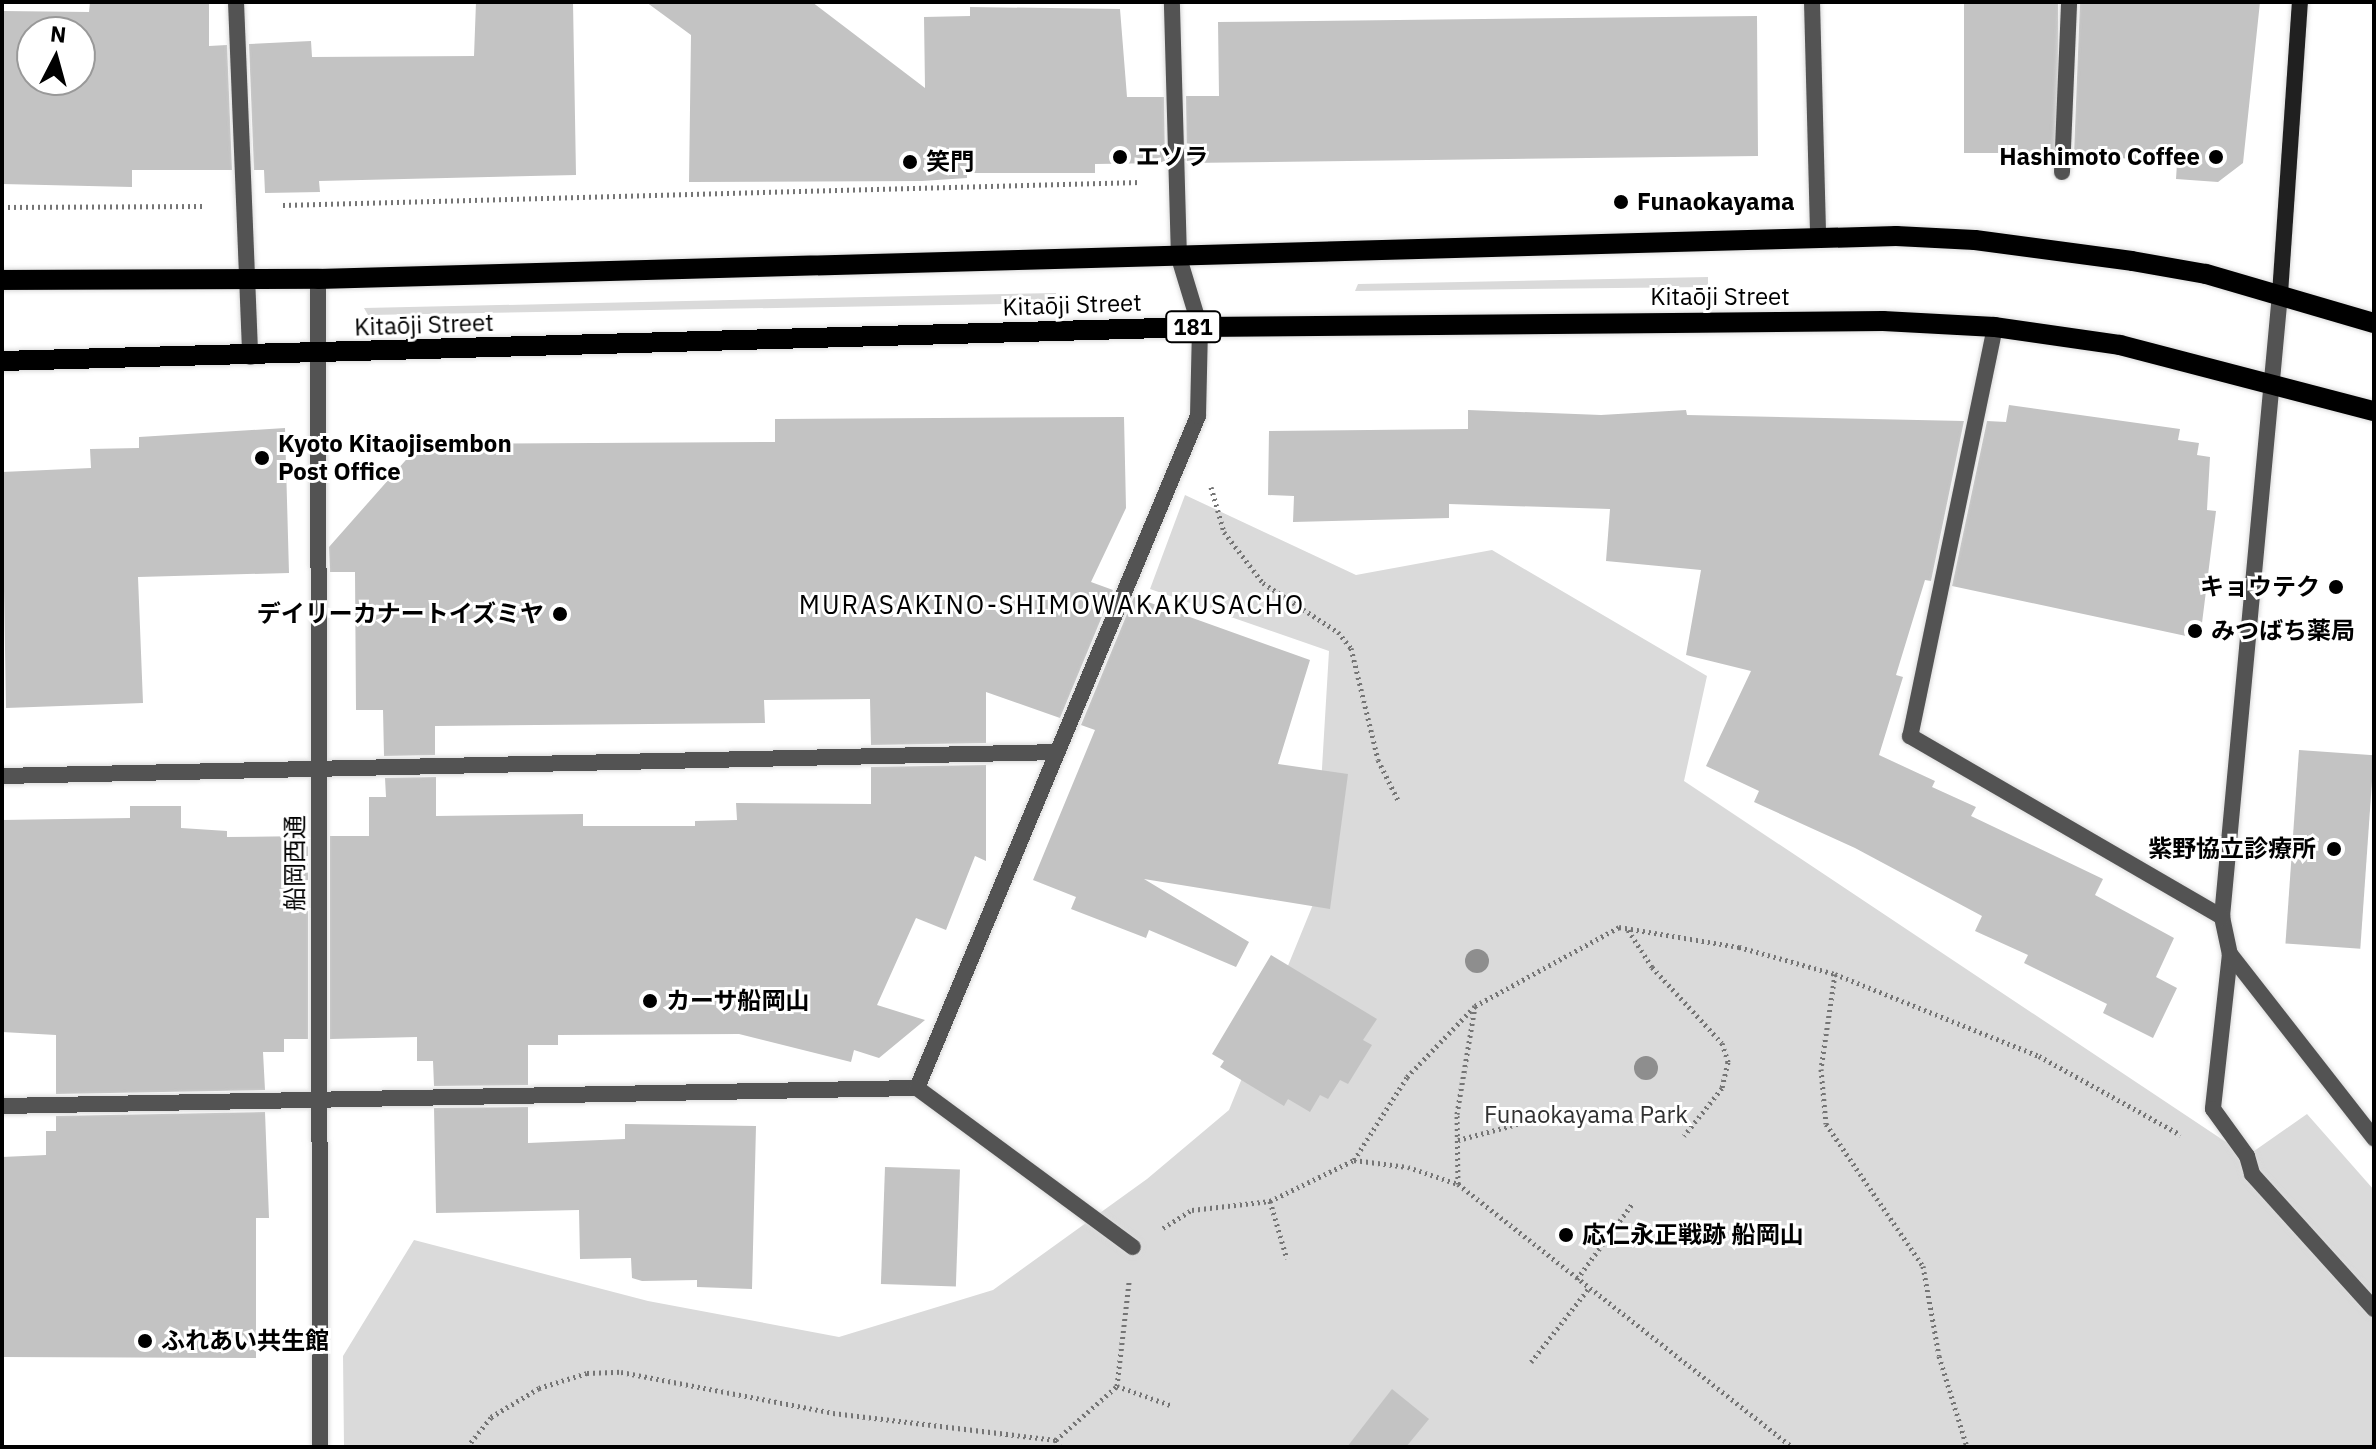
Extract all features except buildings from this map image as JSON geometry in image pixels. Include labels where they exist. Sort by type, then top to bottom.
[{"type":"main road","name":"Kitaōji Street","points":[[2,280],[318,279],[1179,258],[1818,238],[1975,240],[2058,249],[2206,274],[2374,323]]},
{"type":"main road","name":"Kitaōji Street","points":[[2,361],[250,357],[1200,327],[1883,321],[1995,327],[2120,345],[2271,381],[2374,411]]},
{"type":"street","points":[[236,2],[250,357]]},
{"type":"street","points":[[917,1088],[1198,416],[1200,327],[1179,258],[1172,2]]},
{"type":"street","points":[[1812,2],[1818,238]]},
{"type":"street","points":[[2062,172],[2069,2]]},
{"type":"street","points":[[2300,2],[2280,294],[2222,917],[2230,954],[2213,1109],[2247,1156],[2252,1174],[2374,1309]]},
{"type":"street","name":"船岡西通","points":[[318,279],[320,1447]]},
{"type":"street","points":[[1995,327],[1910,736],[2222,917]]},
{"type":"street","points":[[2,776],[1057,752]]},
{"type":"street","points":[[2230,954],[2374,1138]]},
{"type":"street","points":[[2,1106],[917,1088],[1133,1247]]},
{"type":"path","points":[[2,207],[245,206],[1148,182]]},
{"type":"path","points":[[1198,416],[1224,532],[1263,583],[1338,632],[1351,648],[1378,760],[1399,802]]},
{"type":"path","points":[[467,1447],[491,1417],[539,1388],[587,1373],[621,1372],[833,1413],[1056,1440],[1117,1386],[1133,1247],[1192,1210],[1270,1201],[1354,1160],[1407,1077],[1475,1006],[1619,927],[1739,947],[1835,974],[2039,1056],[2186,1137]]},
{"type":"path","points":[[1627,929],[1652,967],[1722,1043],[1728,1062],[1722,1088],[1684,1136]]},
{"type":"path","points":[[1835,974],[1821,1069],[1826,1124],[1923,1266],[1939,1356],[1967,1447]]},
{"type":"path","points":[[1458,1184],[1464,1063],[1475,1006]]},
{"type":"path","points":[[1458,1140],[1570,1110]]},
{"type":"path","points":[[1354,1160],[1408,1167],[1458,1184],[1792,1447]]},
{"type":"path","points":[[1270,1201],[1287,1259]]},
{"type":"path","points":[[1577,1279],[1632,1204]]},
{"type":"path","points":[[1531,1362],[1589,1288]]},
{"type":"path","points":[[1117,1386],[1173,1406]]},
{"type":"path","points":[[1056,1440],[1060,1447]]},
{"type":"green space","points":[[1708,277],[1708,287],[1355,291],[1358,284]]},
{"type":"green space","points":[[1056,293],[1056,303],[368,315],[364,308]]},
{"type":"green space","name":"Funaokayama Park","points":[[1185,495],[1356,575],[1492,550],[1707,676],[1684,781],[2247,1156],[2307,1114],[2374,1190],[2374,1447],[344,1447],[343,1356],[414,1240],[648,1301],[839,1337],[993,1290],[1147,1179],[1229,1110],[1314,902],[1329,651],[1150,589]]},
{"type":"place","name":"エソラ","points":[[1120,157]]},
{"type":"place","name":"Hashimoto Coffee","points":[[2216,157]]},
{"type":"place","name":"笑門","points":[[910,162]]},
{"type":"place","name":"Funaokayama","points":[[1621,202]]},
{"type":"place","name":"Kyoto Kitaojisembon Post Office","points":[[262,458]]},
{"type":"place","name":"キョウテク","points":[[2336,587]]},
{"type":"place","name":"デイリーカナートイズミヤ","points":[[560,614]]},
{"type":"place","name":"みつばち薬局","points":[[2195,631]]},
{"type":"place","name":"紫野協立診療所","points":[[2334,849]]},
{"type":"place","name":"カーサ船岡山","points":[[650,1001]]},
{"type":"place","name":"応仁永正戦跡 船岡山","points":[[1566,1235]]},
{"type":"place","name":"ふれあい共生館","points":[[145,1341]]},
{"type":"district","name":"MURASAKINO-SHIMOWAKAKUSACHO","points":[[1052,605]]}]
